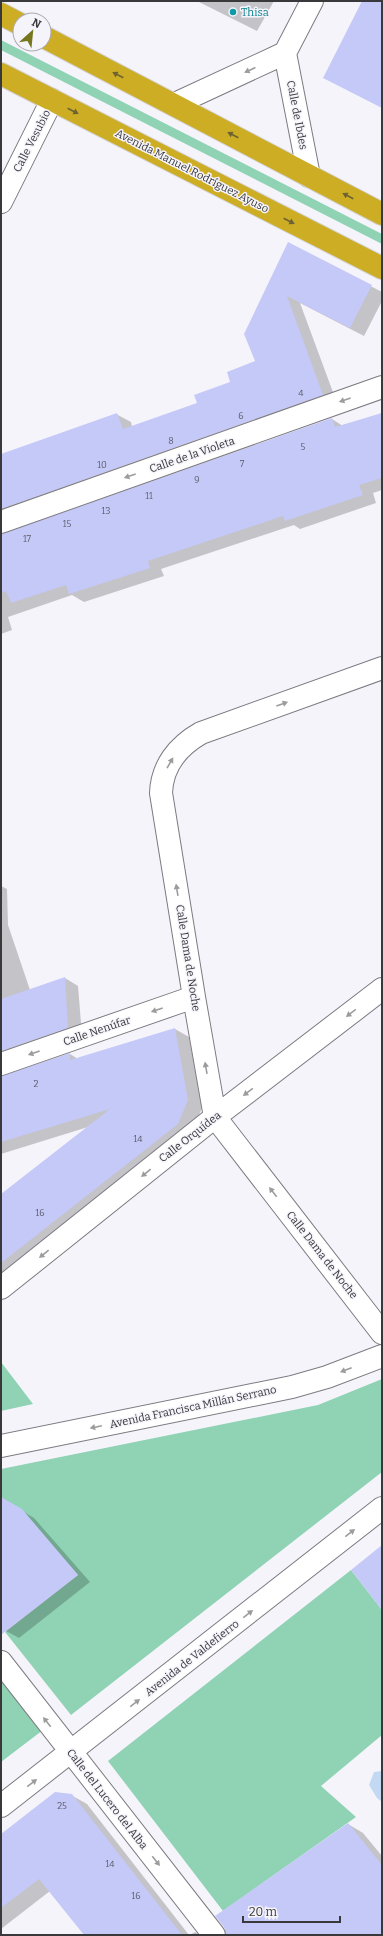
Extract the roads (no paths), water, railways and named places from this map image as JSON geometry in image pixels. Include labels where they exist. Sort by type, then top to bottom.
[{"type":"highway","points":[[1,14],[12,20]]},
{"type":"highway","points":[[52,40],[382,214]]},
{"type":"highway","name":"Avenida Manuel Rodríguez Ayuso","points":[[1,74],[382,268]]},
{"type":"street","points":[[175,104],[285,53],[312,1]]},
{"type":"street","name":"Calle de Ibdes","points":[[285,53],[309,176]]},
{"type":"street","name":"Calle Vesubio","points":[[1,202],[52,100]]},
{"type":"street","name":"Calle de la Violeta","points":[[1,522],[382,387]]},
{"type":"street","name":"Calle Dama de Noche","points":[[382,668],[201,733],[181,747],[166,769],[162,782],[161,794],[215,1117],[382,1333]]},
{"type":"street","name":"Calle Orquídea","points":[[1,1288],[215,1117],[382,990]]},
{"type":"street","name":"Calle Nenúfar","points":[[1,1064],[194,997]]},
{"type":"street","name":"Avenida Francisca Millán Serrano","points":[[1,1446],[292,1386],[327,1377],[382,1356]]},
{"type":"street","name":"Avenida de Valdefierro","points":[[1,1806],[71,1753],[382,1508]]},
{"type":"street","name":"Calle del Lucero del Alba","points":[[1,1662],[214,1935]]},
{"type":"water","points":[[382,1771],[382,1802],[377,1798],[369,1785],[374,1772]]},
{"type":"place","name":"Thisa","points":[[233,12]]}]
